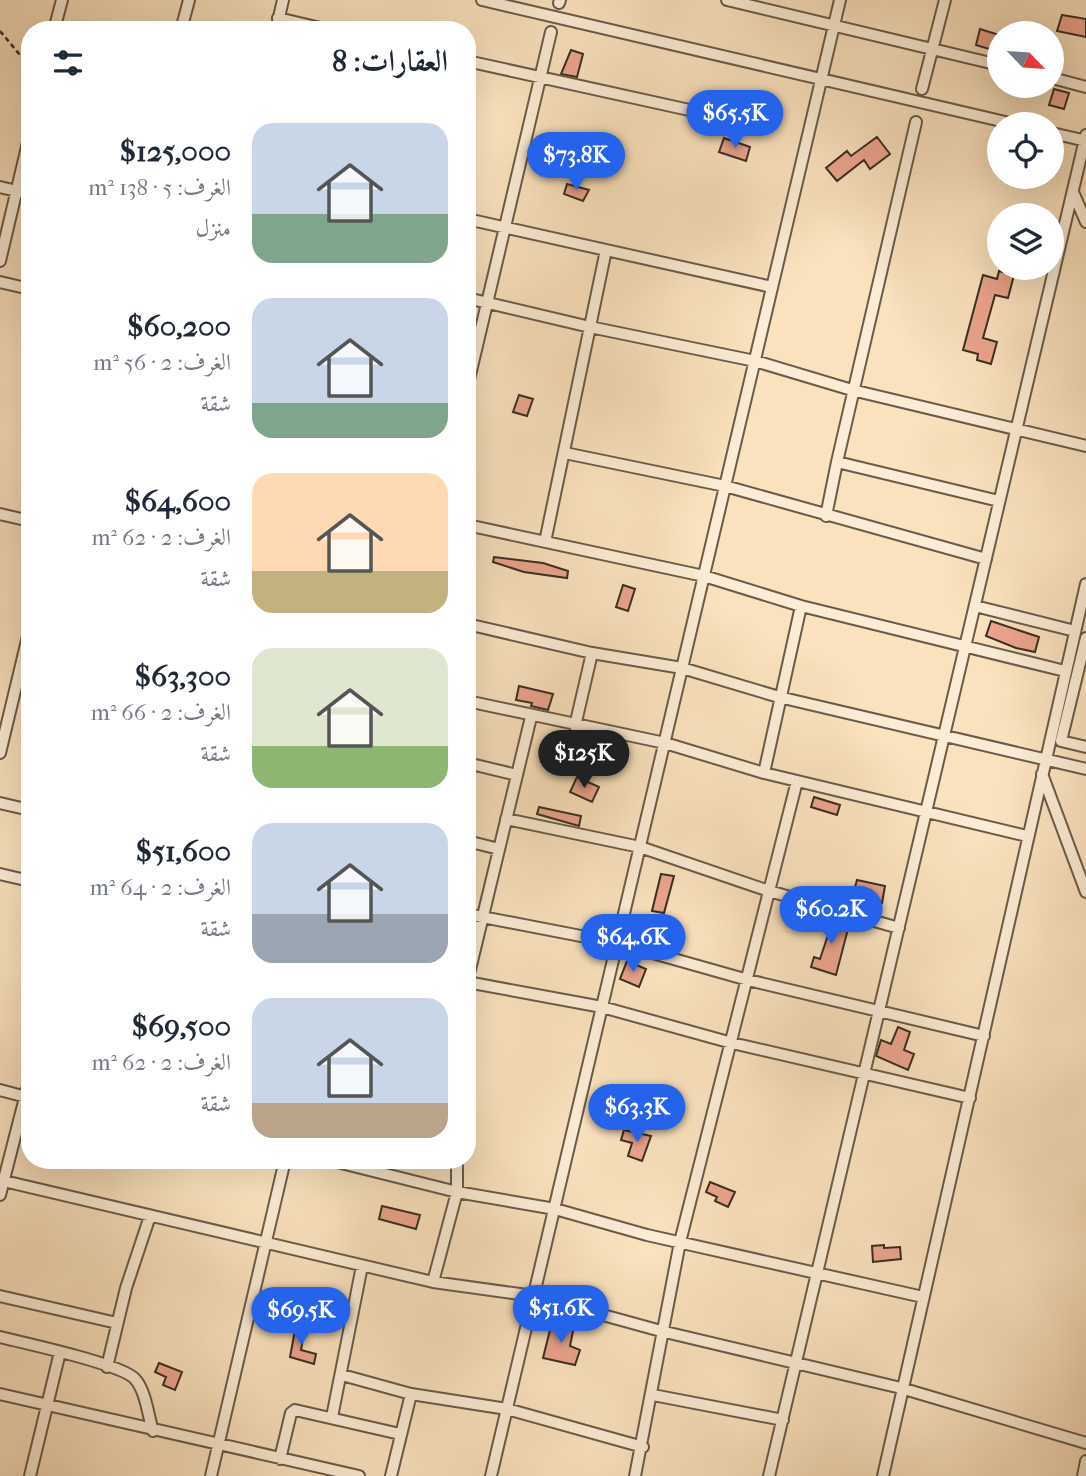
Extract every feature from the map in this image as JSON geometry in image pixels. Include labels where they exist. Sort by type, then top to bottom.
[{"type":"street","points":[[56,21],[62,0]]},
{"type":"street","points":[[183,21],[189,0]]},
{"type":"street","points":[[278,21],[283,0]]},
{"type":"street","points":[[482,0],[987,118]]},
{"type":"street","points":[[730,0],[987,62]]},
{"type":"street","points":[[491,1476],[840,0]]},
{"type":"street","points":[[922,89],[945,0]]},
{"type":"street","points":[[476,352],[551,32]]},
{"type":"street","points":[[476,63],[712,115]]},
{"type":"street","points":[[1064,81],[1086,87]]},
{"type":"street","points":[[826,516],[852,390],[916,122]]},
{"type":"street","points":[[769,1476],[1086,139],[1064,135]]},
{"type":"street","points":[[0,260],[21,173]]},
{"type":"street","points":[[0,187],[21,192]]},
{"type":"street","points":[[1073,192],[1086,222]]},
{"type":"street","points":[[476,221],[772,287]]},
{"type":"street","points":[[545,542],[606,250]]},
{"type":"street","points":[[0,282],[21,287]]},
{"type":"street","points":[[476,300],[755,361],[852,390],[1086,446]]},
{"type":"street","points":[[565,453],[725,486],[986,559]]},
{"type":"street","points":[[837,462],[999,500]]},
{"type":"street","points":[[0,514],[21,519]]},
{"type":"street","points":[[476,526],[704,576],[801,606],[1065,671]]},
{"type":"street","points":[[883,1476],[901,1388],[984,1036],[1044,759],[1086,584]]},
{"type":"street","points":[[764,773],[801,606]]},
{"type":"street","points":[[975,606],[1075,631]]},
{"type":"street","points":[[476,626],[592,653],[682,668],[779,697],[1086,769]]},
{"type":"street","points":[[1086,638],[1061,741],[1086,747]]},
{"type":"street","points":[[575,726],[592,653]]},
{"type":"street","points":[[0,753],[21,666]]},
{"type":"street","points":[[476,703],[664,743],[764,773],[1027,836]]},
{"type":"street","points":[[476,945],[531,717]]},
{"type":"street","points":[[476,765],[517,775]]},
{"type":"street","points":[[1042,772],[1086,892]]},
{"type":"street","points":[[635,1476],[653,1395],[661,1331],[680,1242],[797,781]]},
{"type":"street","points":[[0,803],[21,808]]},
{"type":"street","points":[[506,818],[640,847],[769,891],[899,929]]},
{"type":"street","points":[[476,843],[499,849]]},
{"type":"street","points":[[0,874],[21,879]]},
{"type":"street","points":[[476,916],[617,943],[747,980],[984,1036]]},
{"type":"street","points":[[476,984],[602,1007],[732,1043],[970,1098]]},
{"type":"street","points":[[0,1090],[21,1096]]},
{"type":"street","points":[[0,1195],[21,1120]]},
{"type":"street","points":[[211,1476],[283,1169]]},
{"type":"street","points":[[365,1169],[457,1192],[555,1209],[680,1242],[923,1297]]},
{"type":"street","points":[[433,1282],[457,1192],[457,1169]]},
{"type":"street","points":[[2,1181],[433,1282],[534,1296],[661,1331],[901,1388],[1086,1443]]},
{"type":"street","points":[[107,1367],[117,1323],[150,1216]]},
{"type":"street","points":[[332,1417],[362,1266]]},
{"type":"street","points":[[0,1296],[117,1323]]},
{"type":"street","points":[[0,1337],[60,1352],[107,1367],[136,1380],[153,1431]]},
{"type":"street","points":[[30,1476],[60,1352]]},
{"type":"street","points":[[342,1376],[411,1394],[507,1409],[643,1447]]},
{"type":"street","points":[[0,1394],[218,1446],[359,1476]]},
{"type":"street","points":[[391,1476],[411,1394]]},
{"type":"street","points":[[653,1395],[783,1420]]},
{"type":"street","points":[[280,1459],[293,1411],[332,1417],[401,1434]]},
{"type":"street","points":[[1083,1476],[1086,1461]]},
{"type":"path","points":[[0,31],[21,56]]},
{"type":"building","points":[[1062,15],[1086,19],[1086,37],[1064,32],[1064,21],[1060,21]]},
{"type":"building","points":[[980,29],[987,31],[987,48],[976,45]]},
{"type":"building","points":[[571,50],[583,54],[577,77],[561,74]]},
{"type":"building","points":[[1064,92],[1069,93],[1064,109],[1049,105],[1051,98],[1064,98]]},
{"type":"building","points":[[877,137],[890,154],[870,169],[864,160],[837,181],[826,168],[847,151],[851,156]]},
{"type":"building","points":[[724,138],[750,147],[746,161],[719,152]]},
{"type":"building","points":[[567,184],[589,190],[583,201],[564,194]]},
{"type":"building","points":[[983,275],[987,276],[987,280],[1013,280],[1008,298],[995,295],[983,338],[997,342],[991,364],[977,360],[978,354],[963,350]]},
{"type":"building","points":[[519,395],[533,399],[527,416],[513,412]]},
{"type":"building","points":[[494,557],[543,563],[568,571],[567,578],[524,572],[493,562]]},
{"type":"building","points":[[623,585],[635,589],[628,611],[616,607]]},
{"type":"building","points":[[991,621],[1039,637],[1035,652],[986,636]]},
{"type":"building","points":[[519,686],[553,694],[548,710],[516,700]]},
{"type":"building","points":[[577,777],[599,787],[592,802],[570,792]]},
{"type":"building","points":[[814,797],[840,805],[837,815],[811,807]]},
{"type":"building","points":[[539,807],[581,816],[579,826],[537,814]]},
{"type":"building","points":[[661,874],[674,876],[664,913],[652,911]]},
{"type":"building","points":[[857,880],[885,886],[882,903],[852,898]]},
{"type":"building","points":[[824,915],[838,919],[836,925],[848,929],[836,975],[811,967],[814,957],[820,959],[829,932],[820,929]]},
{"type":"building","points":[[627,961],[646,969],[639,987],[620,979]]},
{"type":"building","points":[[898,1027],[910,1032],[904,1050],[914,1054],[908,1070],[876,1056],[881,1040],[891,1044]]},
{"type":"building","points":[[624,1130],[651,1136],[642,1161],[628,1156],[632,1143],[621,1140]]},
{"type":"building","points":[[710,1182],[735,1192],[728,1207],[715,1201],[717,1197],[706,1192]]},
{"type":"building","points":[[382,1206],[420,1215],[416,1229],[379,1219]]},
{"type":"building","points":[[884,1245],[884,1248],[900,1247],[901,1259],[873,1262],[872,1246]]},
{"type":"building","points":[[552,1322],[574,1326],[570,1346],[580,1350],[575,1365],[543,1358]]},
{"type":"building","points":[[296,1325],[305,1327],[301,1350],[316,1354],[314,1364],[290,1357]]},
{"type":"building","points":[[159,1363],[182,1372],[175,1390],[163,1385],[166,1377],[155,1372]]}]
